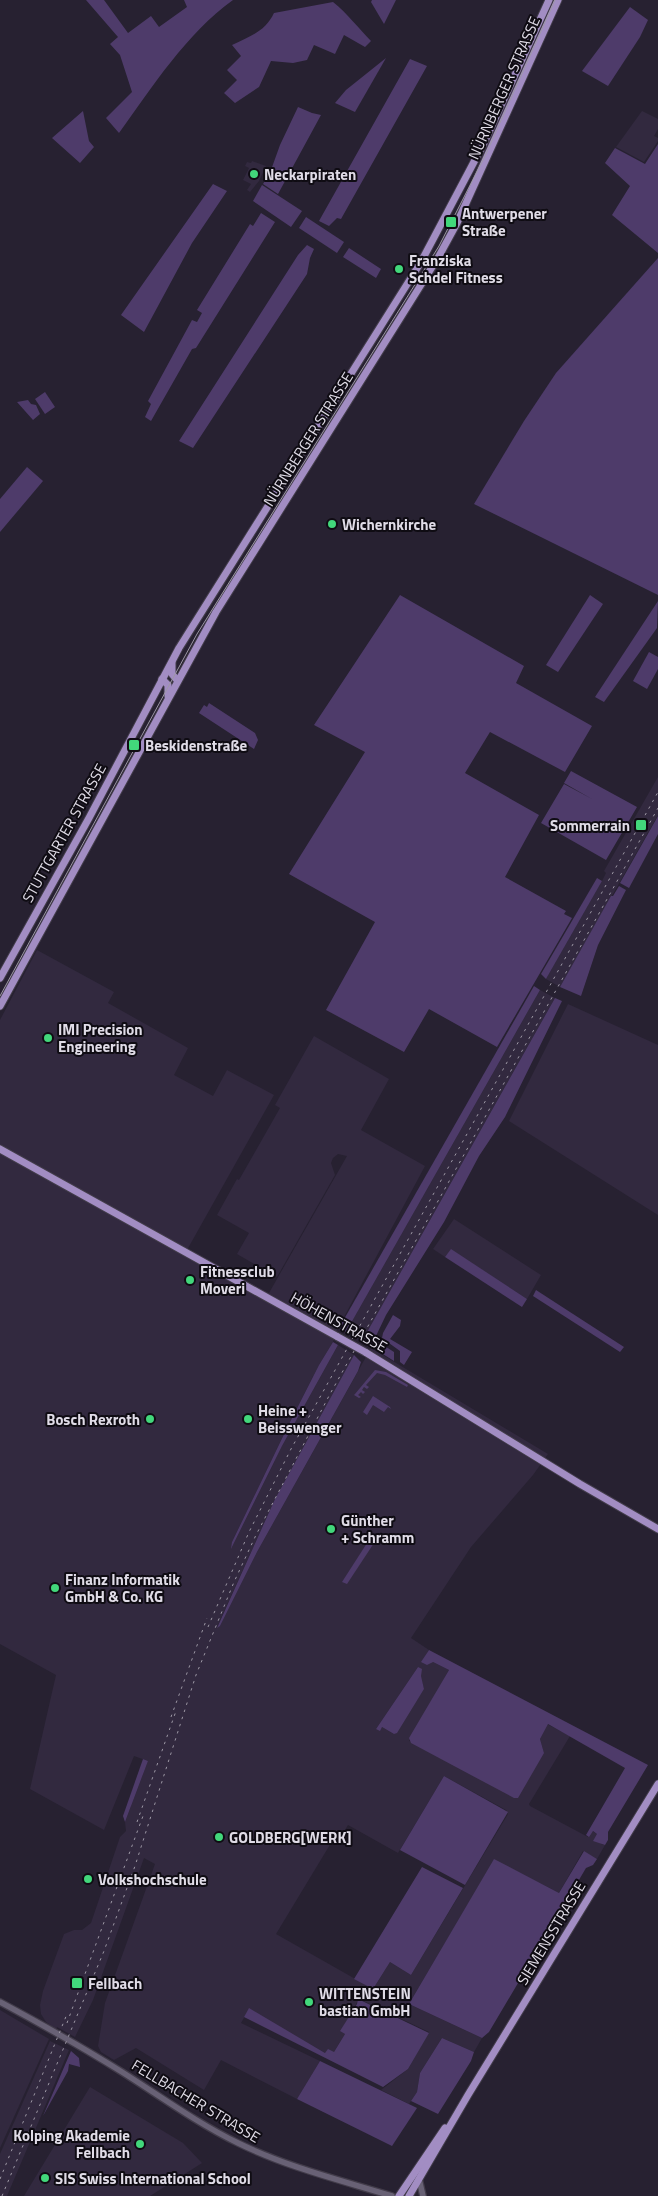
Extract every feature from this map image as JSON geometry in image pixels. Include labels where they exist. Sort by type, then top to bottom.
[{"type":"main road","name":"NÜRNBERGER STRASSE","points":[[151,700],[217,586],[421,262],[484,144],[549,0]]},
{"type":"main road","name":"NÜRNBERGER STRASSE","points":[[66,885],[216,612],[439,256],[474,189],[558,0]]},
{"type":"main road","points":[[172,662],[172,674],[178,680]]},
{"type":"main road","points":[[162,679],[168,686],[168,698]]},
{"type":"main road","name":"STUTTGARTER STRASSE","points":[[0,978],[89,818],[151,700]]},
{"type":"main road","name":"STUTTGARTER STRASSE","points":[[0,1006],[66,885]]},
{"type":"main road","name":"HÖHENSTRASSE","points":[[0,1150],[165,1239],[365,1352],[580,1484],[658,1529]]},
{"type":"main road","name":"SIEMENSSTRASSE","points":[[409,2196],[468,2095],[658,1784]]},
{"type":"main road","name":"SIEMENSSTRASSE","points":[[399,2196],[468,2095]]},
{"type":"street","name":"FELLBACHER STRASSE","points":[[0,2002],[102,2060],[201,2123],[236,2142],[307,2171],[392,2196]]},
{"type":"street","points":[[419,2179],[423,2196]]},
{"type":"shaded area","points":[[86,0],[104,0],[128,33],[151,16],[159,27],[187,7],[184,0],[233,0],[185,45],[119,133],[106,118],[132,92],[120,55],[110,44],[118,37]]},
{"type":"shaded area","points":[[372,0],[396,0],[384,24],[371,2]]},
{"type":"shaded area","points":[[333,2],[371,41],[365,47],[344,35],[335,54],[314,45],[307,60],[293,63],[271,61],[259,87],[235,103],[224,93],[237,80],[227,70],[241,56],[232,45],[262,29],[274,13]]},
{"type":"shaded area","points":[[630,7],[648,20],[640,37],[608,86],[582,71]]},
{"type":"shaded area","points":[[386,58],[355,112],[335,103],[346,90]]},
{"type":"shaded area","points":[[410,59],[427,66],[341,219],[337,218],[329,226],[319,221]]},
{"type":"shaded area","points":[[298,107],[321,115],[278,194],[263,184]]},
{"type":"shaded area","points":[[83,111],[89,141],[94,147],[80,163],[52,138]]},
{"type":"shaded area","points":[[642,111],[658,119],[658,129],[654,136],[658,138],[658,141],[644,162],[616,147]]},
{"type":"shaded area","points":[[658,144],[658,253],[612,215],[630,186],[605,163],[615,148],[645,164]]},
{"type":"shaded area","name":"Neckarpiraten","points":[[252,161],[266,166],[259,181],[250,192],[247,190],[251,184],[243,180],[249,168],[245,166],[247,162],[251,163]]},
{"type":"shaded area","points":[[213,184],[227,191],[192,243],[144,332],[121,315]]},
{"type":"shaded area","points":[[262,185],[302,211],[291,227],[253,201]]},
{"type":"shaded area","points":[[261,213],[275,222],[196,348],[192,349],[151,421],[145,417],[151,404],[148,401],[192,320],[197,322],[202,313],[197,310],[250,224],[253,226]]},
{"type":"shaded area","points":[[306,217],[344,242],[337,253],[299,228]]},
{"type":"shaded area","points":[[307,245],[314,249],[307,274],[193,448],[179,441],[298,255]]},
{"type":"shaded area","points":[[349,248],[381,269],[376,278],[343,257]]},
{"type":"shaded area","points":[[658,258],[658,595],[474,504],[524,421],[556,373]]},
{"type":"shaded area","points":[[45,392],[55,407],[45,414],[35,399]]},
{"type":"shaded area","points":[[28,400],[31,404],[36,405],[40,414],[33,420],[17,402]]},
{"type":"shaded area","points":[[27,467],[43,481],[0,532],[0,499]]},
{"type":"shaded area","points":[[400,595],[524,666],[516,683],[592,726],[565,772],[490,732],[465,773],[539,815],[505,877],[566,911],[564,914],[572,918],[497,1047],[429,1009],[404,1052],[326,1010],[375,922],[289,874],[365,752],[314,725]]},
{"type":"shaded area","points":[[590,595],[603,604],[558,672],[546,665]]},
{"type":"shaded area","points":[[658,601],[657,628],[604,702],[595,697]]},
{"type":"shaded area","points":[[649,652],[658,657],[658,669],[647,689],[633,681]]},
{"type":"shaded area","points":[[209,703],[255,733],[258,740],[254,749],[199,713],[204,705],[207,707]]},
{"type":"shaded area","points":[[571,771],[637,807],[606,860],[541,823],[564,784],[592,799],[564,783]]},
{"type":"shaded area","points":[[658,777],[658,815],[560,987],[546,979],[602,881],[606,873],[604,871]]},
{"type":"shaded area","points":[[658,816],[658,834],[629,888],[620,883]]},
{"type":"shaded area","points":[[597,878],[602,881],[546,979],[541,974]]},
{"type":"shaded area","points":[[619,886],[626,890],[598,945],[581,996],[560,987],[611,896],[613,896]]},
{"type":"shaded area","points":[[37,950],[114,992],[108,1003],[188,1048],[174,1075],[213,1096],[227,1070],[274,1095],[187,1250],[269,1293],[347,1156],[338,1154],[333,1158],[331,1163],[335,1175],[277,1277],[237,1254],[249,1233],[217,1215],[280,1108],[275,1105],[314,1036],[389,1079],[361,1130],[425,1166],[337,1330],[333,1342],[319,1365],[232,1542],[232,1547],[282,1446],[338,1345],[354,1355],[275,1499],[217,1627],[220,1626],[257,1552],[371,1348],[548,1454],[533,1475],[471,1547],[411,1638],[429,1650],[422,1662],[433,1662],[449,1670],[409,1741],[544,1753],[540,1739],[547,1724],[570,1736],[529,1804],[588,1837],[592,1831],[597,1834],[601,1844],[605,1845],[597,1859],[583,1851],[559,1893],[494,1860],[409,2004],[482,2038],[474,2052],[442,2038],[420,2073],[417,2092],[409,2104],[381,2090],[408,2069],[429,2032],[359,1999],[341,2031],[345,2034],[334,2052],[325,2053],[249,2009],[241,2023],[320,2061],[297,2099],[221,2060],[204,2090],[136,2048],[114,2060],[101,2052],[98,2046],[105,2003],[155,1864],[144,1858],[93,2000],[75,2037],[57,2027],[56,2030],[46,2022],[41,2014],[40,2005],[43,1991],[64,1934],[74,1930],[82,1930],[91,1923],[120,1837],[126,1831],[125,1822],[148,1761],[134,1756],[104,1830],[30,1789],[56,1675],[0,1644],[0,1020]],"holes":[[[418,1667],[424,1689],[394,1734],[382,1727],[376,1729]],[[444,1776],[506,1810],[508,1814],[411,1975],[390,1962],[373,1989],[276,1934],[334,1838],[339,1840],[348,1825],[398,1853]]]},
{"type":"shaded area","points":[[534,986],[540,990],[346,1332],[339,1328]]},
{"type":"shaded area","points":[[540,990],[555,998],[362,1341],[346,1332]]},
{"type":"shaded area","points":[[555,998],[562,1001],[505,1117],[479,1156],[444,1222],[386,1315],[376,1336],[383,1345],[394,1352],[394,1361],[362,1341]]},
{"type":"shaded area","points":[[568,1004],[658,1045],[658,1215],[509,1121]]},
{"type":"shaded area","points":[[454,1219],[541,1275],[527,1299],[451,1250],[445,1257],[433,1249]]},
{"type":"shaded area","points":[[451,1249],[527,1299],[522,1307],[445,1257]]},
{"type":"shaded area","points":[[536,1290],[624,1347],[620,1352],[533,1296]]},
{"type":"shaded area","points":[[393,1315],[401,1320],[400,1326],[390,1339],[412,1352],[404,1365],[400,1362],[400,1351],[382,1338]]},
{"type":"shaded area","points":[[333,1342],[338,1345],[282,1446],[231,1549],[232,1542],[288,1426]]},
{"type":"shaded area","points":[[354,1355],[361,1362],[358,1371],[257,1552],[220,1626],[217,1628],[275,1499]]},
{"type":"shaded area","points":[[375,1370],[386,1372],[408,1385],[407,1387],[385,1375],[377,1373],[366,1385],[369,1387],[367,1389],[364,1387],[362,1390],[365,1392],[363,1394],[361,1392],[358,1395],[361,1397],[359,1398],[354,1395]]},
{"type":"shaded area","points":[[373,1396],[391,1409],[388,1407],[384,1412],[373,1405],[367,1415],[363,1412]]},
{"type":"shaded area","points":[[369,1540],[374,1543],[347,1584],[342,1582]]},
{"type":"shaded area","points":[[429,1650],[648,1765],[608,1832],[608,1840],[605,1845],[593,1841],[597,1834],[593,1831],[589,1837],[586,1835],[625,1768],[548,1724],[540,1739],[544,1753],[518,1798],[514,1798],[411,1743],[409,1738],[449,1670],[433,1662],[427,1665],[421,1662]]},
{"type":"shaded area","points":[[418,1667],[422,1669],[421,1676],[424,1689],[397,1733],[394,1734],[382,1727],[380,1731],[376,1729]]},
{"type":"shaded area","points":[[143,1759],[148,1761],[125,1822],[123,1816]]},
{"type":"shaded area","points":[[444,1776],[508,1812],[465,1885],[400,1850]]},
{"type":"shaded area","points":[[584,1851],[597,1859],[593,1865],[586,1868],[489,2032],[482,2038],[409,2004],[494,1859],[559,1893]]},
{"type":"shaded area","points":[[422,1867],[463,1888],[411,1975],[390,1962],[373,1989],[354,1979]]},
{"type":"shaded area","points":[[358,1999],[429,2033],[408,2069],[383,2087],[244,2017],[249,2008],[325,2053],[328,2049],[334,2052],[345,2034],[340,2031],[357,2004]]},
{"type":"shaded area","points":[[0,2010],[49,2039],[0,2148]]},
{"type":"shaded area","points":[[442,2038],[474,2052],[471,2061],[438,2114],[411,2101],[417,2092],[420,2073]]},
{"type":"shaded area","points":[[50,2041],[69,2050],[7,2196],[0,2196],[0,2154]]},
{"type":"shaded area","points":[[71,2051],[79,2058],[80,2067],[69,2064],[68,2071],[43,2116]]},
{"type":"shaded area","points":[[320,2061],[417,2108],[392,2146],[297,2099]]},
{"type":"shaded area","points":[[90,2087],[183,2143],[202,2163],[150,2196],[24,2196]]},
{"type":"tram line","points":[[0,996],[197,634],[439,246],[485,156],[555,0]]},
{"type":"railway","points":[[208,1627],[249,1532],[291,1449],[658,792]]},
{"type":"railway","points":[[2,2196],[104,1951],[135,1866],[196,1675],[234,1582],[256,1535],[330,1394],[658,808]]},
{"type":"railway","points":[[171,1717],[207,1618]]},
{"type":"railway","points":[[137,1822],[176,1711]]},
{"type":"railway","points":[[67,2023],[143,1816]]},
{"type":"railway","points":[[0,2179],[67,2014]]},
{"type":"place","name":"Neckarpiraten","points":[[254,174]]},
{"type":"place","name":"Antwerpener Straße","points":[[451,222]]},
{"type":"place","name":"Franziska Schdel Fitness","points":[[399,269]]},
{"type":"place","name":"Wichernkirche","points":[[332,524]]},
{"type":"place","name":"Beskidenstraße","points":[[134,745]]},
{"type":"place","name":"Sommerrain","points":[[641,825]]},
{"type":"place","name":"IMI Precision Engineering","points":[[48,1038]]},
{"type":"place","name":"Fitnessclub Moveri","points":[[190,1280]]},
{"type":"place","name":"Bosch Rexroth","points":[[150,1419]]},
{"type":"place","name":"Heine + Beisswenger","points":[[248,1419]]},
{"type":"place","name":"Günther + Schramm","points":[[331,1529]]},
{"type":"place","name":"Finanz Informatik GmbH & Co. KG","points":[[55,1588]]},
{"type":"place","name":"GOLDBERG[WERK]","points":[[219,1837]]},
{"type":"place","name":"Volkshochschule","points":[[88,1879]]},
{"type":"place","name":"Fellbach","points":[[77,1983]]},
{"type":"place","name":"WITTENSTEIN bastian GmbH","points":[[309,2002]]},
{"type":"place","name":"Kolping Akademie Fellbach","points":[[140,2144]]},
{"type":"place","name":"SIS Swiss International School","points":[[45,2178]]}]
